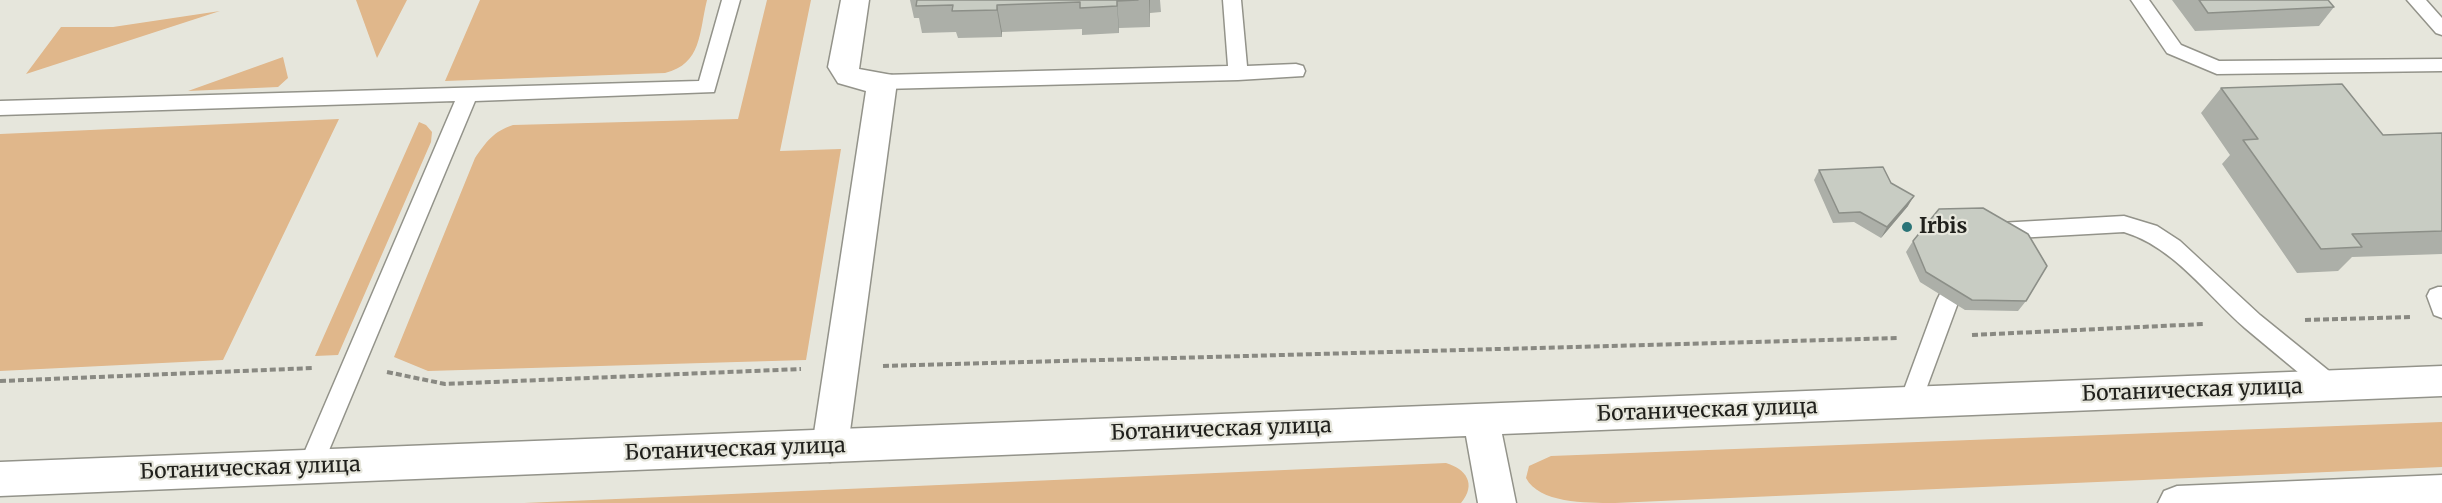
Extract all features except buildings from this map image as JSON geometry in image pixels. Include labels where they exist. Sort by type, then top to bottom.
[{"type":"main road","points":[[830,446],[882,82],[860,80],[848,76],[843,67],[855,0]]},
{"type":"main road","name":"Ботаническая улица","points":[[0,479],[2442,381]]},
{"type":"main road","points":[[1481,420],[1497,503]]},
{"type":"main road","points":[[2177,503],[2442,492]]},
{"type":"lane","points":[[0,108],[707,87],[731,0]]},
{"type":"lane","points":[[1232,0],[1238,73]]},
{"type":"lane","points":[[2140,0],[2174,49],[2217,68],[2442,65]]},
{"type":"lane","points":[[2416,0],[2442,29]]},
{"type":"lane","points":[[882,82],[1296,71]]},
{"type":"lane","points":[[310,467],[468,94]]},
{"type":"lane","points":[[1999,231],[2124,224],[2150,232],[2173,247],[2252,321],[2331,386]]},
{"type":"lane","points":[[2442,296],[2438,296],[2442,309]]},
{"type":"lane","points":[[1910,403],[1948,300]]},
{"type":"path","points":[[0,381],[353,366],[445,384],[842,368],[1934,337],[2252,321],[2418,316]]},
{"type":"shaded area","points":[[356,0],[407,0],[377,58]]},
{"type":"shaded area","points":[[480,0],[707,0],[700,35],[692,54],[677,69],[665,73],[445,81]]},
{"type":"shaded area","points":[[767,0],[811,0],[780,151],[841,149],[806,360],[428,371],[394,357],[475,158],[491,138],[501,130],[513,125],[738,119]]},
{"type":"shaded area","points":[[220,11],[26,74],[61,27],[113,27]]},
{"type":"shaded area","points":[[283,57],[288,78],[278,87],[188,91]]},
{"type":"shaded area","points":[[339,119],[223,360],[0,371],[0,134]]},
{"type":"shaded area","points":[[419,122],[426,125],[432,132],[431,142],[338,355],[315,356]]},
{"type":"shaded area","points":[[2442,422],[2442,467],[1615,503],[1577,502],[1552,497],[1532,486],[1526,478],[1529,466],[1551,456]]},
{"type":"shaded area","points":[[1446,463],[1459,469],[1467,478],[1468,490],[1461,503],[524,503]]},
{"type":"place","name":"Irbis","points":[[1907,227]]}]
